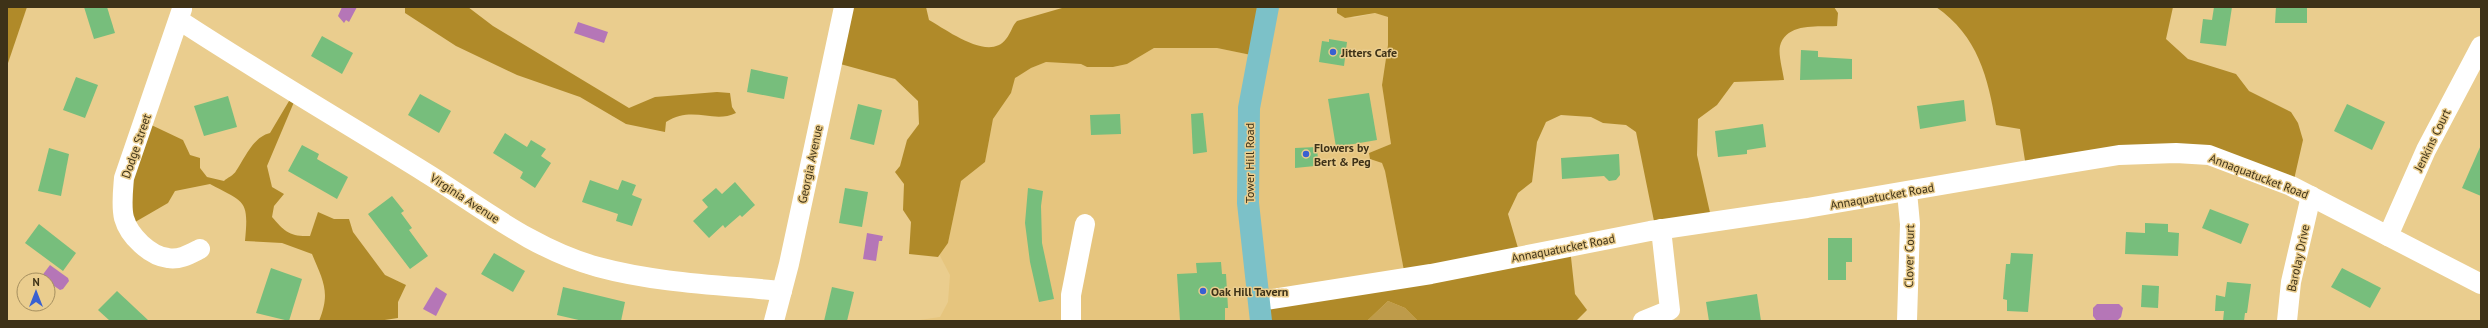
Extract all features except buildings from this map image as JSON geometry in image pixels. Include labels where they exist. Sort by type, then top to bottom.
[{"type":"main road","name":"Tower Hill Road","points":[[1260,311],[1248,203],[1250,108],[1259,46],[1268,7]]},
{"type":"street","name":"Georgia Avenue","points":[[774,321],[782,291],[844,7]]},
{"type":"street","name":"Virginia Avenue","points":[[180,14],[482,210],[557,252],[598,268],[650,277],[782,291]]},
{"type":"street","name":"Dodge Street","points":[[180,14],[124,178],[124,219],[129,230],[139,242],[153,252],[168,258],[183,258],[200,249]]},
{"type":"street","name":"Jenkins Court","points":[[2388,236],[2426,150],[2481,46]]},
{"type":"street","name":"Annaquatucket Road","points":[[1260,311],[1431,274],[1661,229],[1907,192],[2119,155],[2176,153],[2209,155],[2311,196],[2481,284]]},
{"type":"street","name":"Clover Court","points":[[1907,192],[1910,224],[1907,321]]},
{"type":"street","name":"Barolay Drive","points":[[2287,321],[2291,282],[2311,196]]},
{"type":"street","points":[[1071,321],[1071,295],[1085,224]]},
{"type":"street","points":[[1643,321],[1670,310],[1661,229]]},
{"type":"shaded area","points":[[7,7],[27,7],[7,66]]},
{"type":"shaded area","points":[[342,7],[357,7],[349,22],[346,20],[344,23],[338,16]]},
{"type":"shaded area","points":[[405,7],[468,7],[493,26],[629,108],[655,97],[717,92],[730,93],[732,107],[736,113],[719,117],[685,115],[676,117],[666,122],[665,132],[626,124],[580,97],[517,75],[456,46],[405,13]]},
{"type":"shaded area","points":[[843,7],[926,7],[929,20],[968,42],[979,46],[989,47],[999,45],[1006,39],[1017,21],[1062,8],[1267,7],[1256,56],[1217,48],[1154,48],[1127,64],[1113,67],[1087,67],[1081,64],[1046,62],[1031,68],[1015,78],[1011,93],[993,119],[985,162],[961,181],[948,243],[938,257],[909,254],[911,222],[903,210],[904,184],[895,172],[900,166],[907,140],[919,124],[918,101],[895,79],[833,62]]},
{"type":"shaded area","points":[[1267,7],[1337,7],[1337,13],[1354,18],[1376,13],[1388,17],[1388,45],[1382,85],[1391,144],[1369,153],[1371,159],[1382,163],[1385,171],[1405,276],[1261,321],[913,321],[940,317],[948,302],[950,275],[939,254],[948,243],[961,181],[985,162],[993,119],[1011,93],[1014,78],[1031,68],[1046,62],[1081,64],[1087,67],[1113,67],[1127,64],[1154,48],[1217,48],[1256,56]]},
{"type":"shaded area","points":[[1337,7],[1834,7],[1838,13],[1837,26],[1804,27],[1796,29],[1783,38],[1780,46],[1780,58],[1784,80],[1734,82],[1717,105],[1698,119],[1697,155],[1711,217],[1655,226],[1636,132],[1626,125],[1603,123],[1591,117],[1561,115],[1546,122],[1537,142],[1532,182],[1518,193],[1508,214],[1518,248],[1570,248],[1575,294],[1587,310],[1576,321],[1418,321],[1405,308],[1388,301],[1367,321],[1261,321],[1263,298],[1405,276],[1385,171],[1382,163],[1370,159],[1369,153],[1391,144],[1382,85],[1388,45],[1388,17],[1375,13],[1345,18],[1337,13]]},
{"type":"shaded area","points":[[1936,7],[2173,7],[2166,39],[2188,59],[2236,74],[2249,91],[2291,112],[2298,123],[2303,140],[2293,184],[2211,154],[2026,167],[2020,129],[1996,125],[1985,74],[1979,59],[1962,31],[1950,18]]},
{"type":"shaded area","points":[[578,22],[608,32],[604,43],[574,33]]},
{"type":"shaded area","points":[[297,95],[267,166],[272,187],[284,194],[274,206],[272,217],[288,232],[303,236],[310,236],[318,212],[334,219],[349,219],[353,232],[385,275],[406,285],[398,302],[398,318],[378,321],[319,321],[325,302],[325,294],[322,279],[312,254],[282,243],[245,241],[246,217],[242,204],[238,199],[210,184],[175,191],[168,203],[130,225],[122,185],[145,122],[183,140],[190,155],[200,158],[200,168],[207,177],[224,181],[235,172],[254,143],[264,135],[270,133],[292,96]]},
{"type":"shaded area","points":[[867,233],[883,236],[882,241],[879,241],[876,261],[863,259]]},
{"type":"shaded area","points":[[50,265],[68,278],[69,281],[63,289],[60,290],[56,287],[56,272],[45,272]]},
{"type":"shaded area","points":[[436,287],[447,294],[436,316],[423,309]]},
{"type":"shaded area","points":[[1388,301],[1405,308],[1418,321],[1367,321]]},
{"type":"shaded area","points":[[2097,304],[2119,304],[2123,308],[2121,317],[2117,321],[2096,320],[2093,316],[2093,308]]},
{"type":"place","name":"Jitters Cafe","points":[[1333,52]]},
{"type":"place","name":"Flowers by Bert & Peg","points":[[1306,154]]},
{"type":"place","name":"Oak Hill Tavern","points":[[1203,291]]}]
